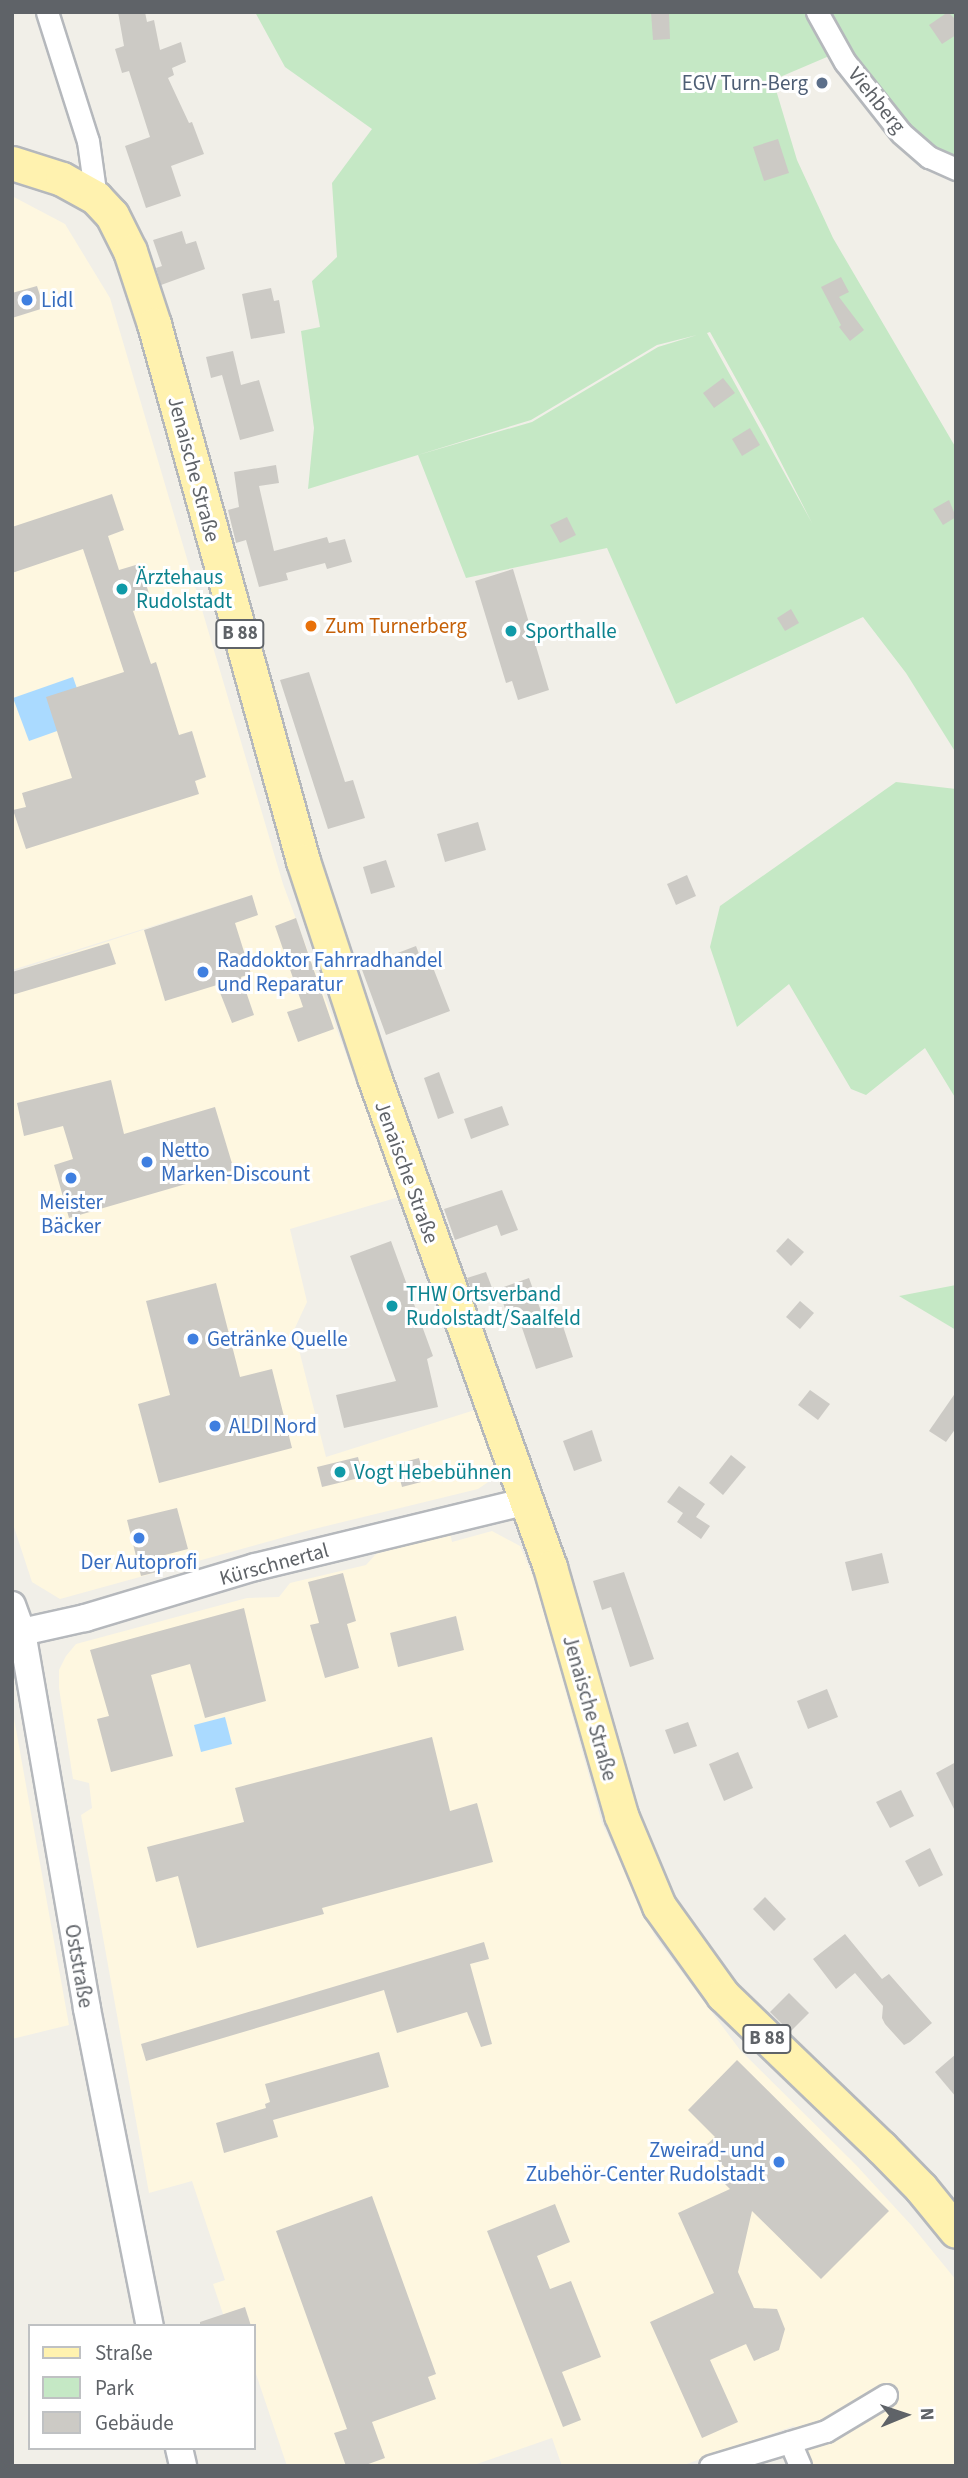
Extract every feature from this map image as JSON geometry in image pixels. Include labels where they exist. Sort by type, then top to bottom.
[{"type":"main road","name":"B 88","points":[[12,163],[62,179],[96,198]]},
{"type":"main road","name":"Jenaische Straße","points":[[96,198],[105,205],[119,226],[146,297],[303,861],[378,1090],[527,1501],[621,1815],[659,1906],[723,1995],[897,2164],[956,2231]]},
{"type":"street","points":[[47,12],[88,141],[96,198]]},
{"type":"street","name":"Viehberg","points":[[817,12],[845,62],[901,133],[929,157],[956,169]]},
{"type":"street","name":"Kürschnertal","points":[[22,1632],[85,1618],[255,1567],[527,1501]]},
{"type":"street","name":"Oststraße","points":[[12,1605],[22,1632],[87,2009],[150,2324]]},
{"type":"street","points":[[710,2466],[826,2431],[886,2395]]},
{"type":"street","points":[[790,2442],[800,2466]]},
{"type":"shaded area","points":[[12,196],[65,224],[110,298],[283,884],[399,1197],[290,1229],[307,1302],[294,1330],[326,1457],[478,1409],[497,1465],[497,1476],[478,1489],[310,1530],[60,1599],[32,1582],[12,1521],[12,972],[258,893],[12,970]]},
{"type":"shaded area","points":[[492,1531],[520,1546],[535,1581],[602,1823],[655,1936],[740,2050],[856,2165],[912,2226],[956,2280],[956,2466],[810,2466],[794,2426],[681,2466],[562,2466],[552,2438],[471,2466],[287,2466],[256,2374],[256,2324],[226,2324],[213,2284],[225,2280],[192,2181],[149,2193],[81,1815],[92,1808],[89,1783],[73,1779],[59,1688],[59,1670],[76,1644],[247,1598],[279,1597],[290,1583],[366,1565],[376,1554],[450,1533],[452,1542]]},
{"type":"shaded area","points":[[12,1707],[69,2025],[12,2039]]},
{"type":"green space","points":[[255,12],[956,12],[956,162],[913,141],[848,48],[773,80],[797,160],[833,238],[956,448],[956,753],[906,673],[863,617],[676,704],[607,548],[466,578],[418,455],[532,422],[658,347],[697,335],[657,345],[531,420],[308,489],[314,428],[301,331],[320,327],[312,281],[337,257],[332,183],[372,129],[285,67]],"holes":[[[710,332],[812,523],[707,333]]]},
{"type":"green space","points":[[896,782],[956,789],[956,1099],[925,1048],[866,1095],[851,1089],[789,984],[737,1027],[710,947],[720,906]]},
{"type":"green space","points":[[956,1285],[956,1330],[899,1296]]},
{"type":"water","points":[[73,677],[88,720],[29,741],[13,698]]},
{"type":"water","points":[[225,1717],[232,1744],[201,1752],[194,1725]]},
{"type":"building","points":[[118,12],[145,12],[147,22],[154,20],[160,50],[181,42],[186,62],[172,68],[174,75],[168,78],[189,123],[192,122],[204,154],[171,166],[181,196],[146,208],[125,146],[150,137],[129,71],[122,73],[115,49],[124,46]]},
{"type":"building","points":[[651,12],[669,12],[670,39],[653,40]]},
{"type":"building","points":[[948,12],[956,20],[956,35],[942,44],[929,25]]},
{"type":"building","points":[[778,139],[789,173],[764,181],[753,147]]},
{"type":"building","points":[[182,231],[186,244],[196,241],[205,269],[161,285],[156,268],[162,266],[153,240]]},
{"type":"building","points":[[841,277],[849,292],[839,297],[864,330],[850,341],[839,327],[841,325],[821,287]]},
{"type":"building","name":"Lidl","points":[[37,286],[44,308],[12,318],[12,293]]},
{"type":"building","points":[[271,288],[274,301],[279,300],[285,333],[251,339],[242,294]]},
{"type":"building","points":[[233,351],[241,385],[259,380],[274,431],[240,440],[222,375],[211,378],[206,357]]},
{"type":"building","points":[[723,378],[735,393],[714,408],[703,393]]},
{"type":"building","points":[[750,428],[760,445],[742,456],[732,439]]},
{"type":"building","points":[[276,465],[279,483],[259,486],[274,551],[327,537],[329,543],[345,539],[352,562],[327,569],[325,563],[286,573],[288,580],[259,587],[246,540],[236,543],[228,510],[239,507],[234,472]]},
{"type":"building","points":[[112,494],[124,530],[108,536],[119,570],[139,564],[153,605],[133,611],[151,664],[156,662],[179,735],[192,731],[206,777],[195,781],[199,794],[26,849],[13,810],[26,807],[22,793],[72,778],[46,697],[124,672],[83,549],[12,573],[12,527]]},
{"type":"building","points":[[949,500],[956,517],[943,525],[933,509]]},
{"type":"building","points":[[567,517],[576,535],[560,543],[550,525]]},
{"type":"building","name":"Sporthalle","points":[[513,569],[549,690],[518,700],[512,681],[506,683],[475,581]]},
{"type":"building","points":[[791,609],[799,623],[785,631],[777,618]]},
{"type":"building","points":[[309,672],[345,782],[353,780],[365,818],[328,829],[280,680]]},
{"type":"building","points":[[478,822],[486,850],[445,862],[437,834]]},
{"type":"building","points":[[386,860],[395,887],[371,894],[363,867]]},
{"type":"building","points":[[687,875],[696,896],[676,905],[667,884]]},
{"type":"building","points":[[252,895],[258,915],[235,923],[251,974],[241,977],[254,1015],[232,1023],[217,985],[165,1001],[144,930]]},
{"type":"building","points":[[296,918],[334,1029],[298,1042],[287,1012],[303,1007],[275,926]]},
{"type":"building","points":[[109,943],[116,964],[12,995],[12,972]]},
{"type":"building","points":[[416,946],[424,967],[432,965],[450,1011],[386,1035],[361,967]]},
{"type":"building","points":[[439,1072],[454,1113],[438,1119],[424,1078]]},
{"type":"building","name":"Netto Marken-Discount","points":[[111,1080],[124,1134],[215,1107],[234,1170],[69,1218],[54,1165],[73,1159],[63,1126],[24,1136],[17,1103]]},
{"type":"building","points":[[502,1106],[509,1125],[471,1139],[464,1119]]},
{"type":"building","points":[[502,1190],[518,1230],[501,1236],[497,1225],[455,1240],[444,1209]]},
{"type":"building","points":[[788,1238],[804,1252],[791,1266],[776,1251]]},
{"type":"building","points":[[391,1241],[433,1356],[427,1359],[438,1407],[344,1428],[336,1395],[396,1381],[350,1256]]},
{"type":"building","points":[[486,1272],[494,1293],[475,1300],[467,1278]]},
{"type":"building","points":[[529,1278],[546,1325],[561,1320],[573,1357],[536,1369],[519,1319],[510,1322],[498,1289]]},
{"type":"building","name":"ALDI Nord","points":[[216,1283],[240,1377],[272,1369],[292,1448],[159,1483],[138,1404],[170,1395],[146,1301]]},
{"type":"building","points":[[800,1301],[814,1313],[800,1329],[786,1317]]},
{"type":"building","points":[[810,1390],[830,1404],[818,1420],[798,1405]]},
{"type":"building","points":[[956,1392],[956,1428],[946,1442],[929,1431]]},
{"type":"building","points":[[592,1430],[602,1461],[574,1471],[563,1441]]},
{"type":"building","points":[[731,1455],[746,1467],[723,1495],[709,1483]]},
{"type":"building","name":"Vogt Hebebühnen","points":[[358,1457],[363,1477],[322,1487],[317,1467]]},
{"type":"building","points":[[419,1458],[425,1481],[402,1487],[396,1464]]},
{"type":"building","points":[[679,1486],[705,1504],[696,1517],[710,1526],[701,1539],[677,1522],[683,1513],[667,1502]]},
{"type":"building","points":[[177,1508],[188,1549],[161,1556],[165,1570],[141,1576],[127,1520]]},
{"type":"building","points":[[882,1553],[889,1583],[852,1591],[845,1562]]},
{"type":"building","points":[[624,1572],[654,1659],[630,1667],[611,1607],[602,1610],[593,1581]]},
{"type":"building","points":[[343,1573],[356,1621],[347,1624],[359,1668],[325,1678],[310,1625],[319,1623],[308,1582]]},
{"type":"building","points":[[244,1608],[266,1701],[205,1718],[190,1664],[151,1675],[173,1756],[111,1772],[97,1719],[109,1716],[90,1650]]},
{"type":"building","points":[[456,1616],[464,1650],[398,1667],[390,1633]]},
{"type":"building","points":[[827,1689],[838,1717],[808,1729],[797,1701]]},
{"type":"building","points":[[688,1722],[697,1746],[674,1754],[665,1730]]},
{"type":"building","points":[[432,1737],[450,1811],[477,1803],[493,1862],[322,1908],[324,1914],[197,1948],[178,1876],[156,1882],[147,1847],[244,1822],[235,1788]]},
{"type":"building","points":[[738,1752],[753,1788],[724,1801],[709,1764]]},
{"type":"building","points":[[956,1762],[956,1813],[936,1773]]},
{"type":"building","points":[[901,1790],[914,1816],[890,1828],[876,1802]]},
{"type":"building","points":[[930,1848],[943,1875],[919,1887],[905,1861]]},
{"type":"building","points":[[765,1897],[786,1919],[774,1931],[753,1909]]},
{"type":"building","points":[[845,1934],[882,1979],[889,1974],[932,2023],[910,2042],[904,2045],[885,2024],[882,2018],[883,2006],[855,1973],[836,1989],[813,1959]]},
{"type":"building","points":[[484,1942],[489,1959],[470,1964],[492,2044],[481,2047],[467,2012],[397,2033],[384,1990],[146,2061],[141,2044]]},
{"type":"building","points":[[789,1993],[809,2013],[790,2032],[770,2012]]},
{"type":"building","points":[[379,2052],[389,2087],[273,2120],[278,2137],[224,2153],[216,2123],[266,2108],[265,2104],[270,2102],[265,2084]]},
{"type":"building","points":[[956,2054],[956,2097],[935,2072]]},
{"type":"building","points":[[737,2060],[889,2211],[821,2279],[752,2211],[738,2272],[754,2308],[777,2309],[785,2329],[779,2350],[754,2361],[746,2344],[710,2360],[738,2422],[702,2438],[650,2322],[714,2293],[678,2213],[730,2189],[725,2184],[734,2176],[704,2147],[715,2137],[688,2110]]},
{"type":"building","points":[[372,2196],[436,2374],[428,2377],[436,2399],[372,2422],[385,2458],[363,2466],[346,2466],[334,2433],[347,2429],[276,2231]]},
{"type":"building","points":[[555,2204],[570,2242],[537,2256],[550,2289],[571,2281],[601,2357],[562,2372],[581,2420],[563,2427],[487,2231]]},
{"type":"building","points":[[245,2307],[250,2324],[200,2324]]},
{"type":"place","name":"EGV Turn-Berg","points":[[822,83]]},
{"type":"place","name":"Lidl","points":[[27,300]]},
{"type":"place","name":"Ärztehaus Rudolstadt","points":[[122,589]]},
{"type":"place","name":"Zum Turnerberg","points":[[311,626]]},
{"type":"place","name":"Sporthalle","points":[[511,631]]},
{"type":"place","name":"Raddoktor Fahrradhandel und Reparatur","points":[[203,972]]},
{"type":"place","name":"Netto Marken-Discount","points":[[147,1162]]},
{"type":"place","name":"Meister Bäcker","points":[[71,1178]]},
{"type":"place","name":"THW Ortsverband Rudolstadt/Saalfeld","points":[[392,1306]]},
{"type":"place","name":"Getränke Quelle","points":[[193,1339]]},
{"type":"place","name":"ALDI Nord","points":[[215,1426]]},
{"type":"place","name":"Vogt Hebebühnen","points":[[340,1472]]},
{"type":"place","name":"Der Autoprofi","points":[[139,1538]]},
{"type":"place","name":"Zweirad- und Zubehör-Center Rudolstadt","points":[[779,2162]]}]
